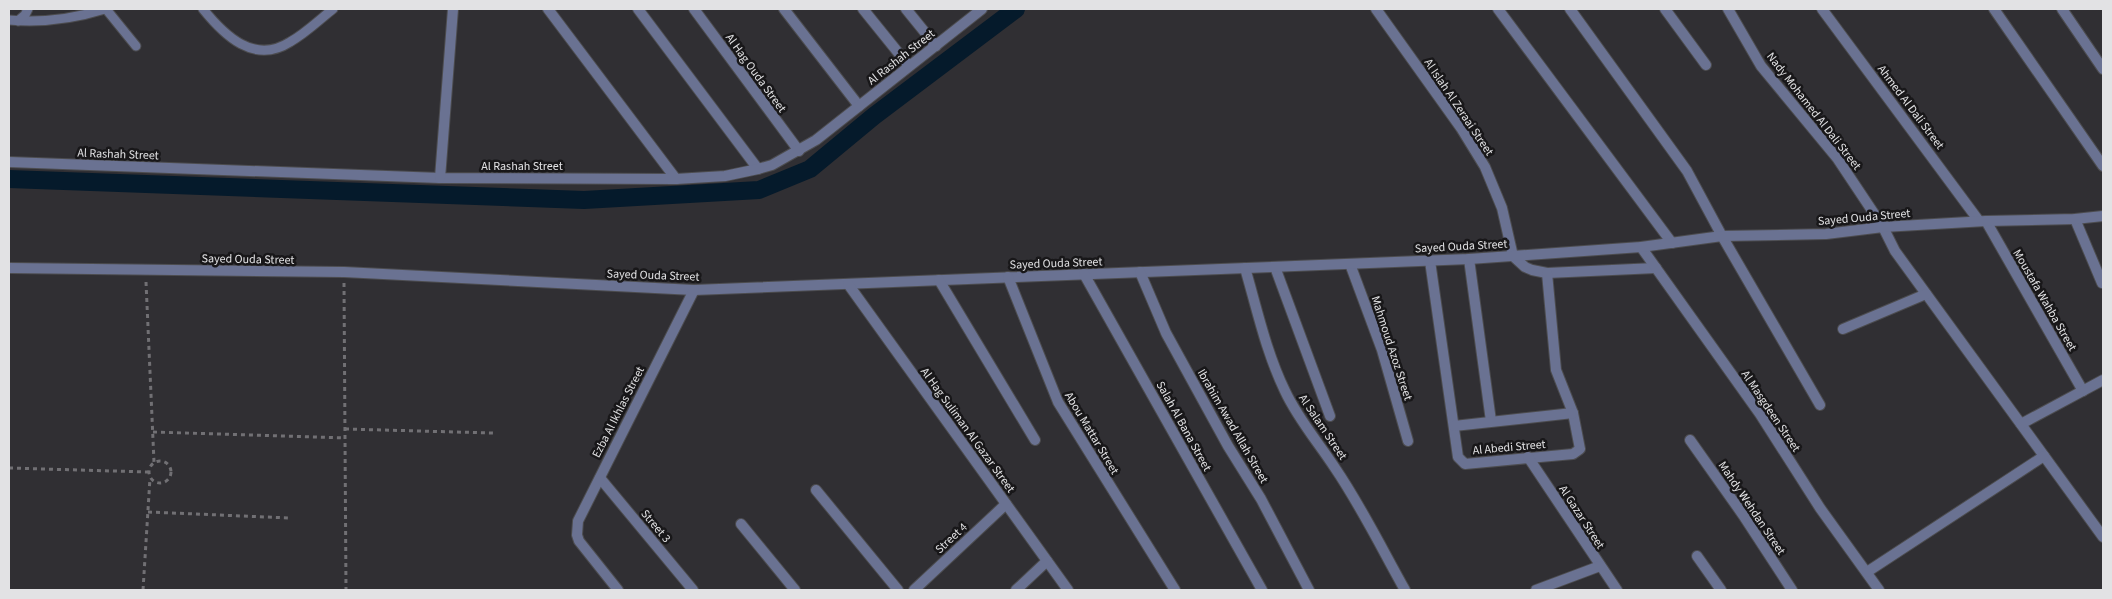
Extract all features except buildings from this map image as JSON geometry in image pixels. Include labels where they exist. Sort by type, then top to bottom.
[{"type":"street","points":[[440,178],[453,9]]},
{"type":"street","points":[[548,9],[676,179]]},
{"type":"street","points":[[638,9],[758,169]]},
{"type":"street","name":"Al Hag Ouda Street","points":[[694,9],[798,151]]},
{"type":"street","points":[[784,9],[859,106]]},
{"type":"street","points":[[863,9],[909,66]]},
{"type":"street","points":[[906,9],[936,46]]},
{"type":"street","name":"Al Rashah Street","points":[[9,162],[440,178],[676,179],[725,176],[772,165],[798,151],[859,106],[982,9]]},
{"type":"street","name":"Al Islah Al Zeraai Street","points":[[1376,9],[1478,154],[1502,208],[1513,256]]},
{"type":"street","points":[[1498,9],[1672,243]]},
{"type":"street","points":[[1570,9],[1687,171],[1722,236],[1820,405]]},
{"type":"street","points":[[1665,9],[1706,65]]},
{"type":"street","name":"Nady Mohamed Al Dali Street","points":[[1728,9],[1761,66],[1837,158],[1883,227],[1895,251],[2103,536]]},
{"type":"street","name":"Ahmed Al Dali Street","points":[[1822,9],[1982,221]]},
{"type":"street","points":[[1994,9],[2103,166]]},
{"type":"street","points":[[2062,9],[2103,69]]},
{"type":"street","name":"Sayed Ouda Street","points":[[9,268],[344,272],[694,290],[1470,259],[1641,247],[1722,236],[1826,234],[1883,227],[1982,221],[2074,219],[2103,216]]},
{"type":"street","points":[[2074,219],[2102,283]]},
{"type":"street","name":"Moustafa Wahba Street","points":[[1982,221],[2083,391]]},
{"type":"street","name":"Al Masgdeen Street","points":[[1641,247],[1760,414],[1820,508],[1879,590]]},
{"type":"street","points":[[1513,256],[1525,267],[1540,273],[1656,268]]},
{"type":"street","points":[[1470,259],[1491,421]]},
{"type":"street","name":"Al Abedi Street","points":[[1430,261],[1458,457],[1463,463],[1573,454],[1578,452],[1580,446],[1573,413],[1557,377],[1554,363],[1547,273]]},
{"type":"street","name":"Mahmoud Azoz Street","points":[[1350,264],[1382,350],[1408,441]]},
{"type":"street","points":[[1275,267],[1330,416]]},
{"type":"street","name":"Al Salam Street","points":[[1245,268],[1267,345],[1284,390],[1308,432],[1347,487],[1405,590]]},
{"type":"street","name":"Ibrahim Awad Allah Street","points":[[1140,272],[1166,333],[1228,446],[1261,499],[1310,590]]},
{"type":"street","name":"Salah Al Bana Street","points":[[1084,274],[1262,590]]},
{"type":"street","name":"Abou Mattar Street","points":[[1008,277],[1058,402],[1175,590]]},
{"type":"street","points":[[939,280],[1035,440]]},
{"type":"street","name":"Al Hag Suliman Al Gazar Street","points":[[848,284],[1068,590]]},
{"type":"street","name":"Ezba Al Ikhlas Street","points":[[618,590],[583,547],[577,535],[578,521],[694,290]]},
{"type":"street","points":[[1843,329],[1926,294]]},
{"type":"street","points":[[2021,424],[2103,380]]},
{"type":"street","points":[[1454,426],[1573,413]]},
{"type":"street","name":"Mahdy Wehdan Street","points":[[1690,440],[1743,515],[1792,590]]},
{"type":"street","points":[[1867,572],[2044,456]]},
{"type":"street","name":"Al Gazar Street","points":[[1528,457],[1617,590]]},
{"type":"street","name":"Street 3","points":[[600,478],[693,590]]},
{"type":"street","points":[[816,490],[898,590]]},
{"type":"street","name":"Street 4","points":[[914,590],[1006,504]]},
{"type":"street","points":[[741,524],[795,590]]},
{"type":"street","points":[[1697,556],[1721,590]]},
{"type":"street","points":[[1016,590],[1047,561]]},
{"type":"street","points":[[1536,590],[1600,566]]},
{"type":"lane","points":[[13,21],[25,15],[28,9]]},
{"type":"lane","points":[[13,21],[62,20],[81,12],[105,9],[136,46]]},
{"type":"lane","points":[[203,9],[221,31],[235,42],[253,48],[272,49],[289,43],[333,9]]},
{"type":"path","points":[[145,270],[154,462]]},
{"type":"path","points":[[344,272],[346,590]]},
{"type":"path","points":[[345,429],[493,433]]},
{"type":"path","points":[[153,432],[345,438]]},
{"type":"path","points":[[143,590],[150,478],[148,472],[154,462],[161,460],[167,463],[171,474],[167,480],[162,483],[150,478]]},
{"type":"path","points":[[9,468],[148,472]]},
{"type":"path","points":[[148,512],[290,518]]},
{"type":"waterway","points":[[9,179],[584,200],[759,190],[810,169],[874,116],[1016,9]]}]
